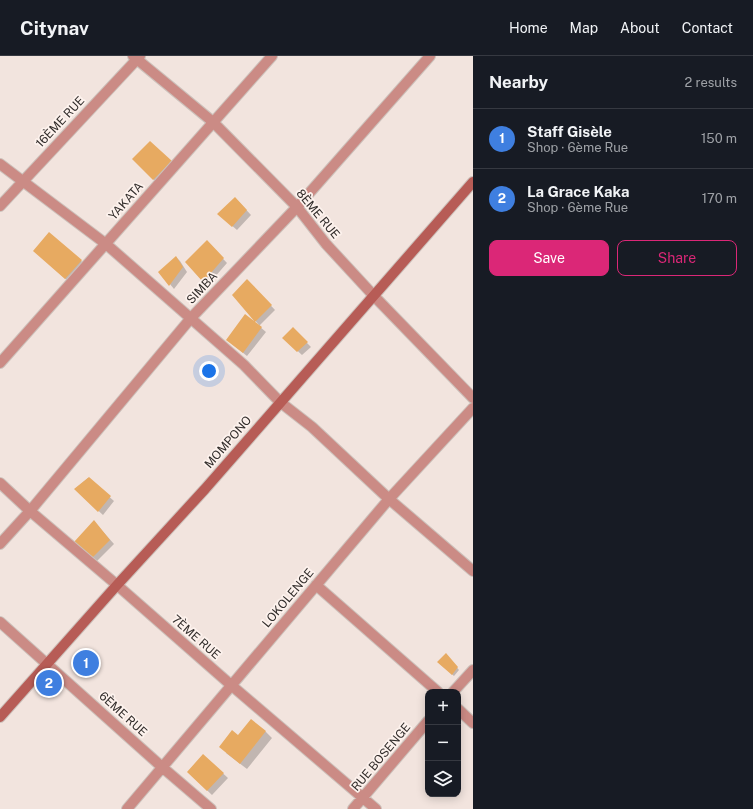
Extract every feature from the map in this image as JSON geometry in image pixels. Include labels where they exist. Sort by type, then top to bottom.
[{"type":"street","name":"YAKATA","points":[[0,363],[272,56]]},
{"type":"street","name":"SIMBA","points":[[0,544],[30,511],[191,318],[297,207],[430,56]]},
{"type":"street","name":"8ÈME RUE","points":[[137,57],[213,122],[297,207],[326,244],[473,398]]},
{"type":"street","name":"16ÈME RUE","points":[[0,206],[137,57]]},
{"type":"street","points":[[0,164],[106,244],[244,365],[280,402],[312,427],[389,499],[473,570]]},
{"type":"street","name":"MOMPONO","points":[[0,717],[117,585],[205,489],[473,182]]},
{"type":"street","name":"LOKOLENGE","points":[[127,809],[389,499],[473,408]]},
{"type":"street","name":"7ÈME RUE","points":[[0,483],[30,511],[376,809]]},
{"type":"street","points":[[316,585],[435,689]]},
{"type":"street","name":"6ÈME RUE","points":[[0,622],[211,809]]},
{"type":"street","points":[[456,689],[473,670]]},
{"type":"street","points":[[461,713],[473,723]]},
{"type":"street","name":"RUE BOSENGE","points":[[353,809],[425,725]]},
{"type":"building","points":[[150,141],[172,161],[153,180],[132,159]]},
{"type":"building","points":[[235,197],[247,210],[232,227],[217,214]]},
{"type":"building","points":[[49,232],[82,260],[65,279],[33,251]]},
{"type":"building","points":[[207,240],[224,258],[203,282],[185,262]]},
{"type":"building","points":[[176,256],[183,267],[169,286],[158,272]]},
{"type":"building","points":[[247,279],[272,305],[255,322],[232,295]]},
{"type":"building","points":[[245,314],[262,327],[243,353],[226,340]]},
{"type":"building","points":[[293,327],[308,342],[297,352],[282,338]]},
{"type":"building","points":[[89,477],[111,496],[98,512],[74,489]]},
{"type":"building","points":[[94,520],[110,540],[92,558],[74,542]]},
{"type":"building","points":[[446,653],[458,667],[452,675],[437,662]]},
{"type":"building","points":[[251,719],[266,731],[240,764],[219,747],[232,730],[238,735]]},
{"type":"building","points":[[203,754],[224,773],[207,791],[187,772]]},
{"type":"place","name":"Staff Gisèle","points":[[86,663]]},
{"type":"place","name":"La Grace Kaka","points":[[49,683]]}]
